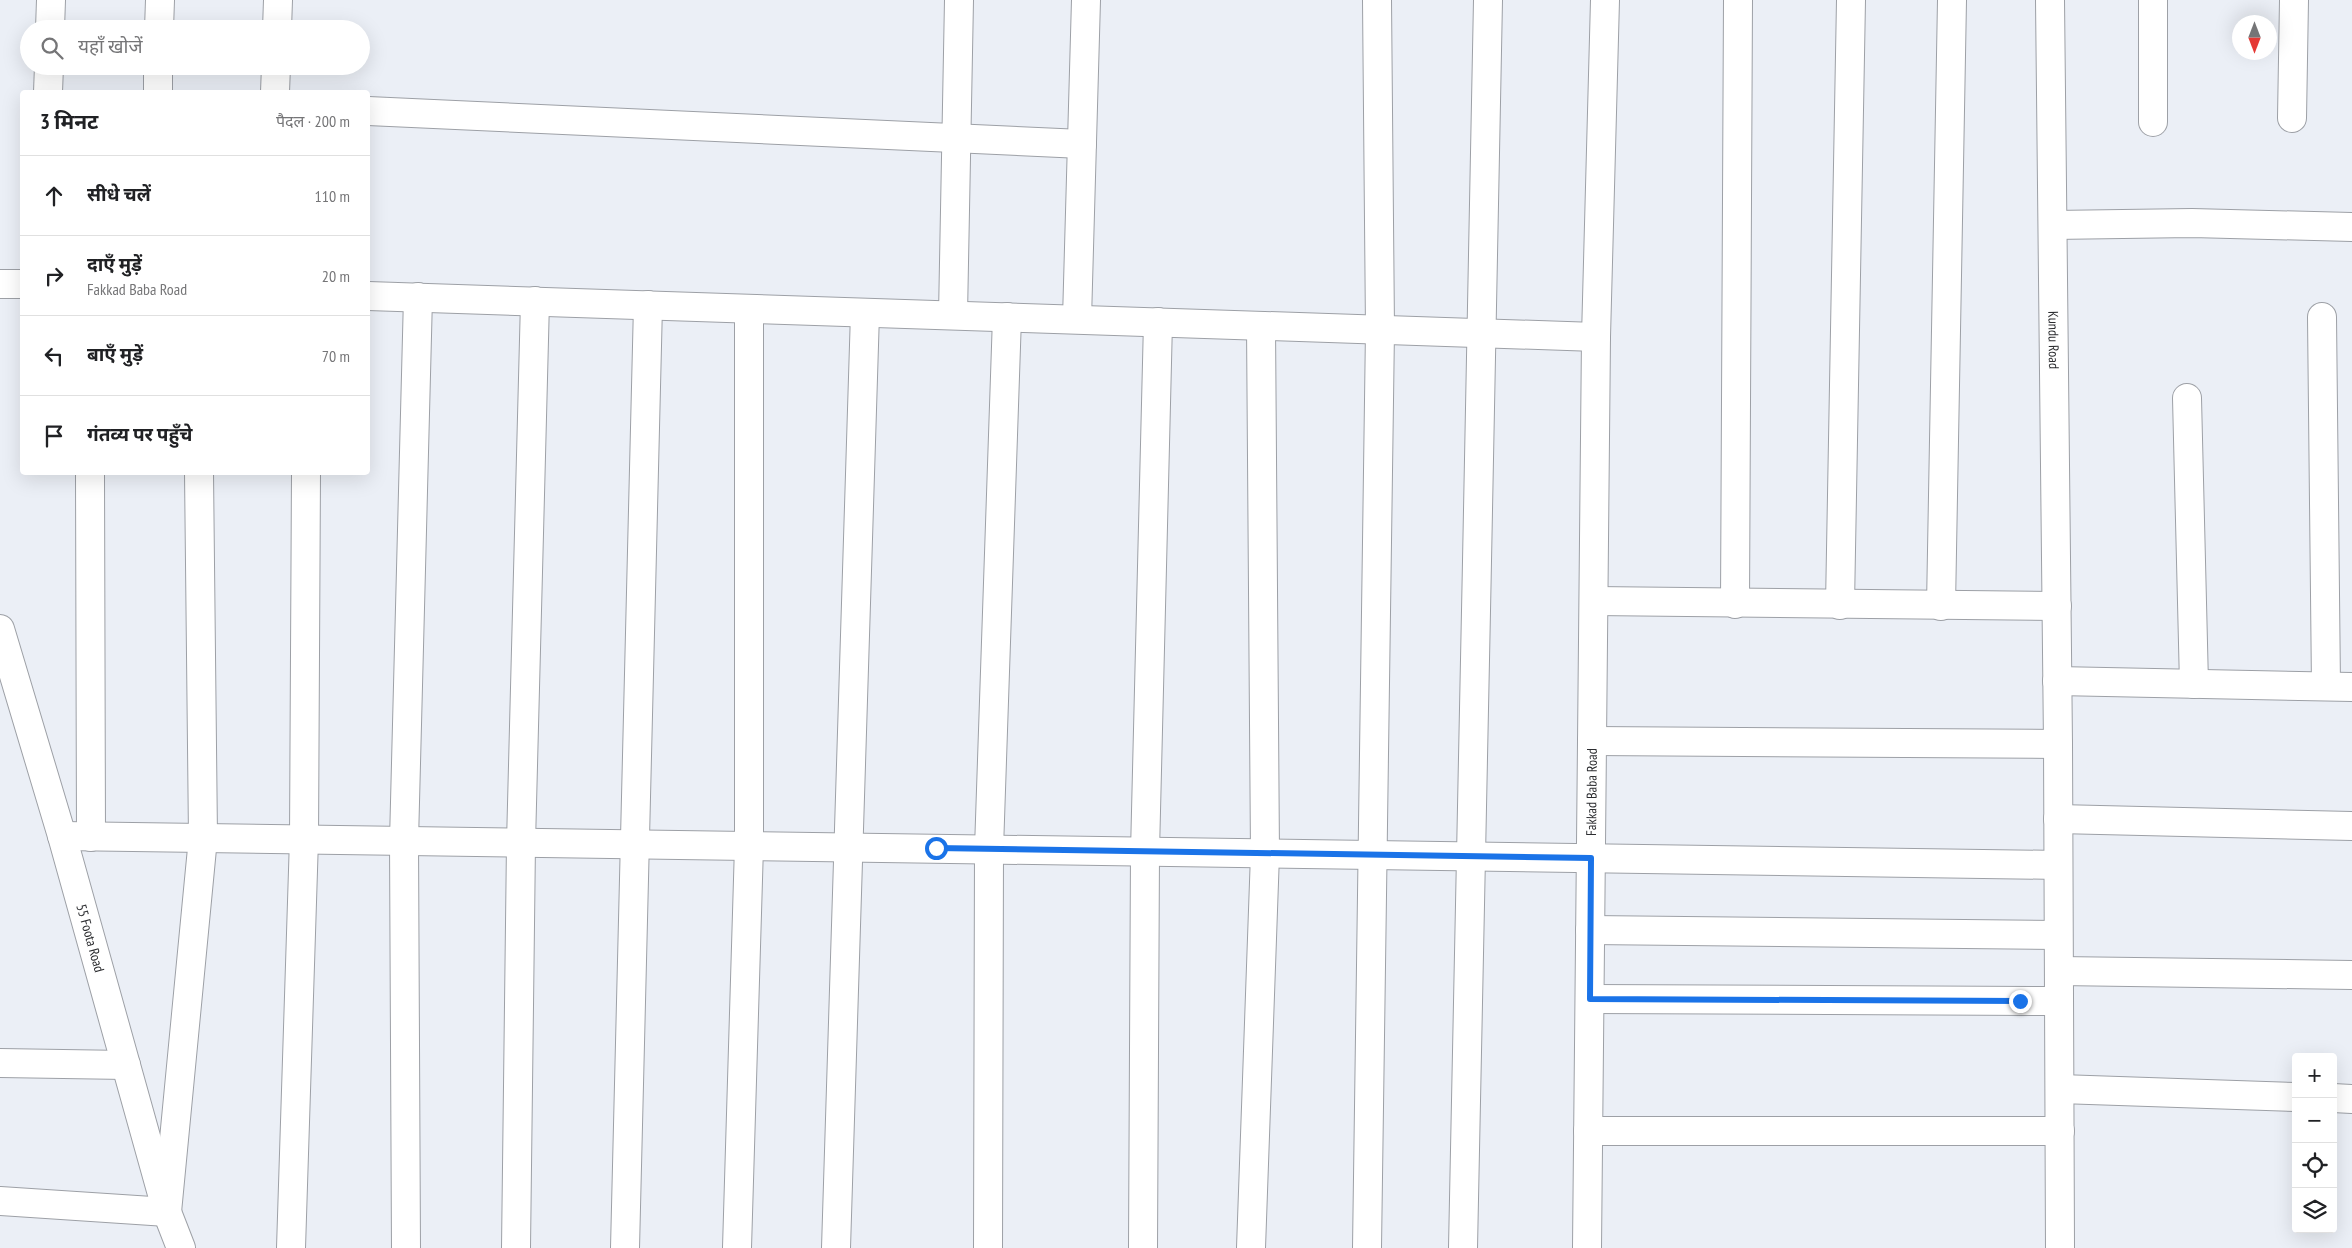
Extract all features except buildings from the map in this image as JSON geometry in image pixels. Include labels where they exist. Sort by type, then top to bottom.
[{"type":"street","points":[[50,20],[51,0]]},
{"type":"street","points":[[159,20],[160,0]]},
{"type":"street","points":[[277,20],[278,0]]},
{"type":"street","points":[[953,315],[959,0]]},
{"type":"street","points":[[1077,319],[1086,0]]},
{"type":"street","points":[[1367,1248],[1380,330],[1377,0]]},
{"type":"street","points":[[1463,1248],[1473,856],[1480,334],[1488,0]]},
{"type":"street","name":"Fakkad Baba Road","points":[[1587,1248],[1596,337],[1605,0]]},
{"type":"street","points":[[1735,604],[1738,0]]},
{"type":"street","points":[[1840,605],[1851,0]]},
{"type":"street","points":[[1941,606],[1952,0]]},
{"type":"street","name":"Kundu Road","points":[[2050,0],[2057,606],[2060,1248]]},
{"type":"street","points":[[2153,0],[2153,122]]},
{"type":"street","points":[[2292,118],[2294,0]]},
{"type":"street","points":[[48,90],[49,75]]},
{"type":"street","points":[[158,75],[158,90]]},
{"type":"street","points":[[275,90],[276,75]]},
{"type":"street","points":[[370,111],[1082,144]]},
{"type":"street","points":[[2053,225],[2192,223],[2352,227]]},
{"type":"street","points":[[0,284],[20,284]]},
{"type":"street","points":[[370,296],[1596,337]]},
{"type":"street","points":[[406,1248],[404,841],[418,297]]},
{"type":"street","points":[[516,1248],[521,842],[535,301]]},
{"type":"street","points":[[625,1248],[648,305]]},
{"type":"street","points":[[737,1248],[749,846],[749,309]]},
{"type":"street","points":[[836,1248],[865,313]]},
{"type":"street","points":[[988,1248],[989,849],[1007,317]]},
{"type":"street","points":[[2057,681],[2339,687],[2322,317]]},
{"type":"street","points":[[1143,1248],[1145,852],[1158,322]]},
{"type":"street","points":[[1251,1248],[1266,854],[1261,326]]},
{"type":"street","points":[[2187,398],[2194,684]]},
{"type":"street","points":[[90,475],[91,836]]},
{"type":"street","points":[[0,1201],[167,1212],[203,838],[198,475]]},
{"type":"street","points":[[291,1248],[304,839],[306,475]]},
{"type":"street","points":[[1594,601],[2057,606]]},
{"type":"street","name":"55 Foota Road","points":[[0,629],[62,836],[167,1212],[181,1248]]},
{"type":"street","points":[[1592,741],[2058,744]]},
{"type":"street","points":[[2058,819],[2352,826]]},
{"type":"street","points":[[62,836],[2058,865]]},
{"type":"street","points":[[1590,930],[2058,935]]},
{"type":"street","points":[[2059,971],[2352,975]]},
{"type":"street","points":[[1590,999],[2059,1001]]},
{"type":"street","points":[[0,1063],[126,1065]]},
{"type":"street","points":[[2060,1089],[2292,1097]]},
{"type":"street","points":[[2337,1098],[2352,1098]]},
{"type":"street","points":[[1588,1131],[2060,1131]]},
{"type":"route","points":[[936,848],[1591,858],[1590,999],[2020,1001]]}]
